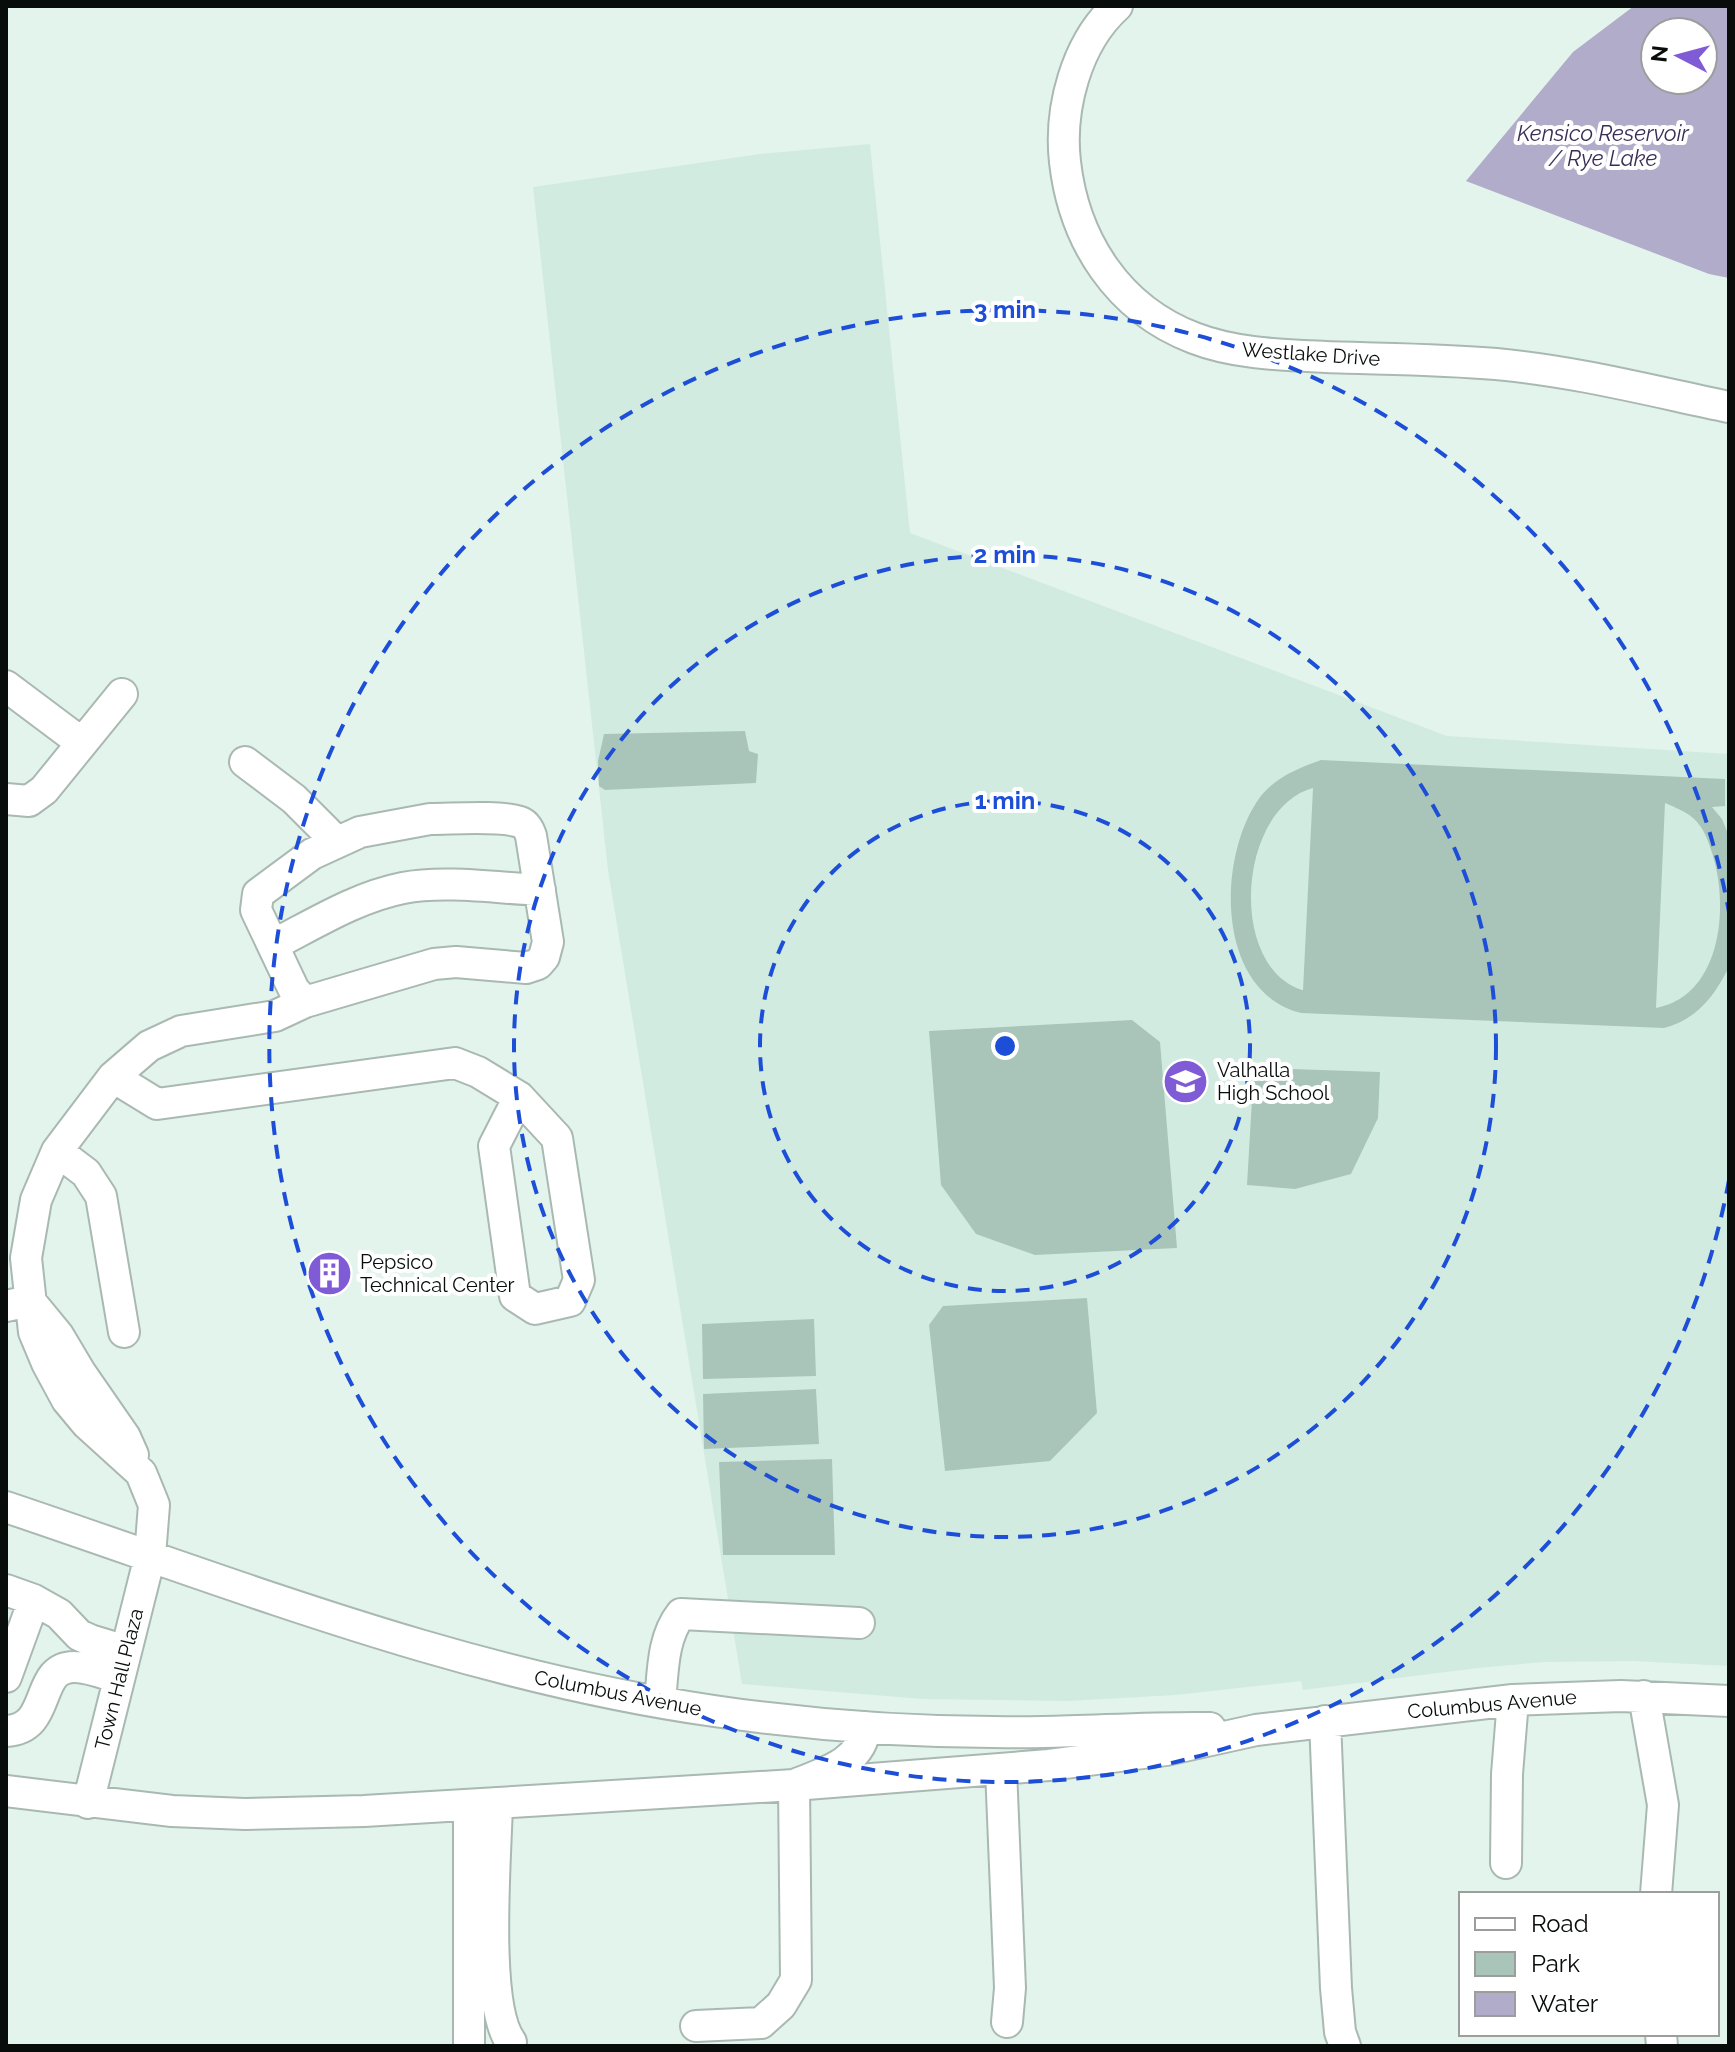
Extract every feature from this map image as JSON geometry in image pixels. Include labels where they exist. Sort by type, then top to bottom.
[{"type":"street","name":"Westlake Drive","points":[[1117,6],[1094,34],[1070,89],[1064,142],[1068,184],[1075,216],[1107,273],[1127,294],[1170,327],[1195,339],[1260,352],[1534,368],[1729,407]]},
{"type":"street","points":[[6,686],[82,743]]},
{"type":"street","points":[[6,799],[29,801],[44,790],[122,694]]},
{"type":"street","points":[[245,762],[294,799],[337,842]]},
{"type":"street","points":[[18,1303],[36,1200],[57,1151],[113,1077],[149,1046],[181,1031],[275,1016],[305,1002],[434,964],[456,962],[526,968],[538,964],[544,957],[548,942],[527,826],[520,822],[430,819],[360,832],[312,854],[258,894],[256,910],[294,990],[305,1002]]},
{"type":"street","points":[[273,945],[356,903],[404,888],[442,886],[540,890]]},
{"type":"street","points":[[113,1077],[157,1104],[455,1063],[478,1072],[519,1097],[557,1138],[579,1280],[570,1301],[535,1309],[515,1296],[494,1146],[519,1097]]},
{"type":"street","points":[[57,1151],[86,1173],[101,1196],[124,1332]]},
{"type":"street","name":"Town Hall Plaza","points":[[18,1303],[67,1400],[87,1424],[141,1473],[154,1505],[150,1556],[88,1803]]},
{"type":"street","name":"Columbus Avenue","points":[[6,1507],[417,1646],[563,1683],[660,1702],[750,1716],[865,1727],[1006,1732],[1144,1727],[1256,1730]]},
{"type":"street","points":[[6,1677],[20,1595],[59,1614],[79,1635],[122,1664]]},
{"type":"street","points":[[660,1702],[667,1642],[681,1614],[859,1623]]},
{"type":"street","points":[[6,1731],[22,1728],[32,1721],[55,1672],[74,1666],[122,1664]]},
{"type":"street","name":"Columbus Avenue","points":[[6,1791],[88,1803],[245,1814],[483,1804],[794,1785],[1123,1757],[1256,1730],[1513,1700],[1564,1696],[1644,1696],[1729,1701]]},
{"type":"street","points":[[1644,1696],[1663,1805],[1656,1892]]},
{"type":"street","points":[[1506,1863],[1507,1774],[1513,1700]]},
{"type":"street","points":[[1325,1721],[1336,1988],[1340,2032],[1345,2046]]},
{"type":"street","points":[[696,2026],[761,2023],[781,2005],[796,1980],[794,1785],[828,1771],[859,1750],[865,1741],[865,1727]]},
{"type":"street","points":[[1001,1769],[1010,1988],[1007,2022]]},
{"type":"street","points":[[483,1804],[495,1991],[504,2033],[511,2042]]},
{"type":"street","points":[[469,2046],[483,1804]]},
{"type":"shaded area","name":"Valhalla High School","points":[[870,144],[910,533],[1447,736],[1729,754],[1729,1666],[1633,1661],[1544,1662],[1303,1690],[1301,1681],[1176,1695],[1067,1701],[922,1699],[742,1684],[608,870],[533,187],[760,154]]},
{"type":"green space","points":[[745,731],[749,751],[758,754],[756,783],[605,790],[599,786],[598,761],[604,734]]},
{"type":"green space","points":[[1321,760],[1725,779],[1725,806],[1712,807],[1722,819],[1729,836],[1729,967],[1717,988],[1695,1013],[1664,1028],[1301,1013],[1273,1000],[1253,980],[1240,953],[1232,923],[1231,891],[1235,859],[1243,829],[1262,795],[1285,776]],"holes":[[[1313,788],[1303,990],[1302,990],[1278,975],[1262,951],[1253,921],[1251,888],[1257,854],[1269,825],[1288,801]],[[1665,803],[1693,818],[1706,836],[1718,877],[1719,924],[1707,968],[1695,986],[1678,1000],[1656,1008]]]},
{"type":"green space","points":[[1132,1020],[1160,1042],[1177,1248],[1035,1255],[976,1234],[941,1185],[929,1031]]},
{"type":"green space","points":[[1266,1068],[1380,1072],[1378,1118],[1351,1174],[1295,1189],[1247,1185],[1253,1082]]},
{"type":"green space","points":[[1087,1298],[1097,1413],[1050,1461],[945,1471],[929,1325],[943,1306]]},
{"type":"green space","points":[[814,1319],[816,1376],[703,1379],[702,1324]]},
{"type":"green space","points":[[816,1389],[819,1444],[704,1449],[703,1394]]},
{"type":"green space","points":[[832,1459],[835,1555],[723,1555],[719,1462]]},
{"type":"water","name":"Kensico Reservoir / Rye Lake","points":[[1634,6],[1729,6],[1729,278],[1709,274],[1466,181],[1573,52]]},
{"type":"place","name":"Valhalla High School","points":[[1186,1081]]},
{"type":"place","name":"Pepsico Technical Center","points":[[329,1273]]}]
